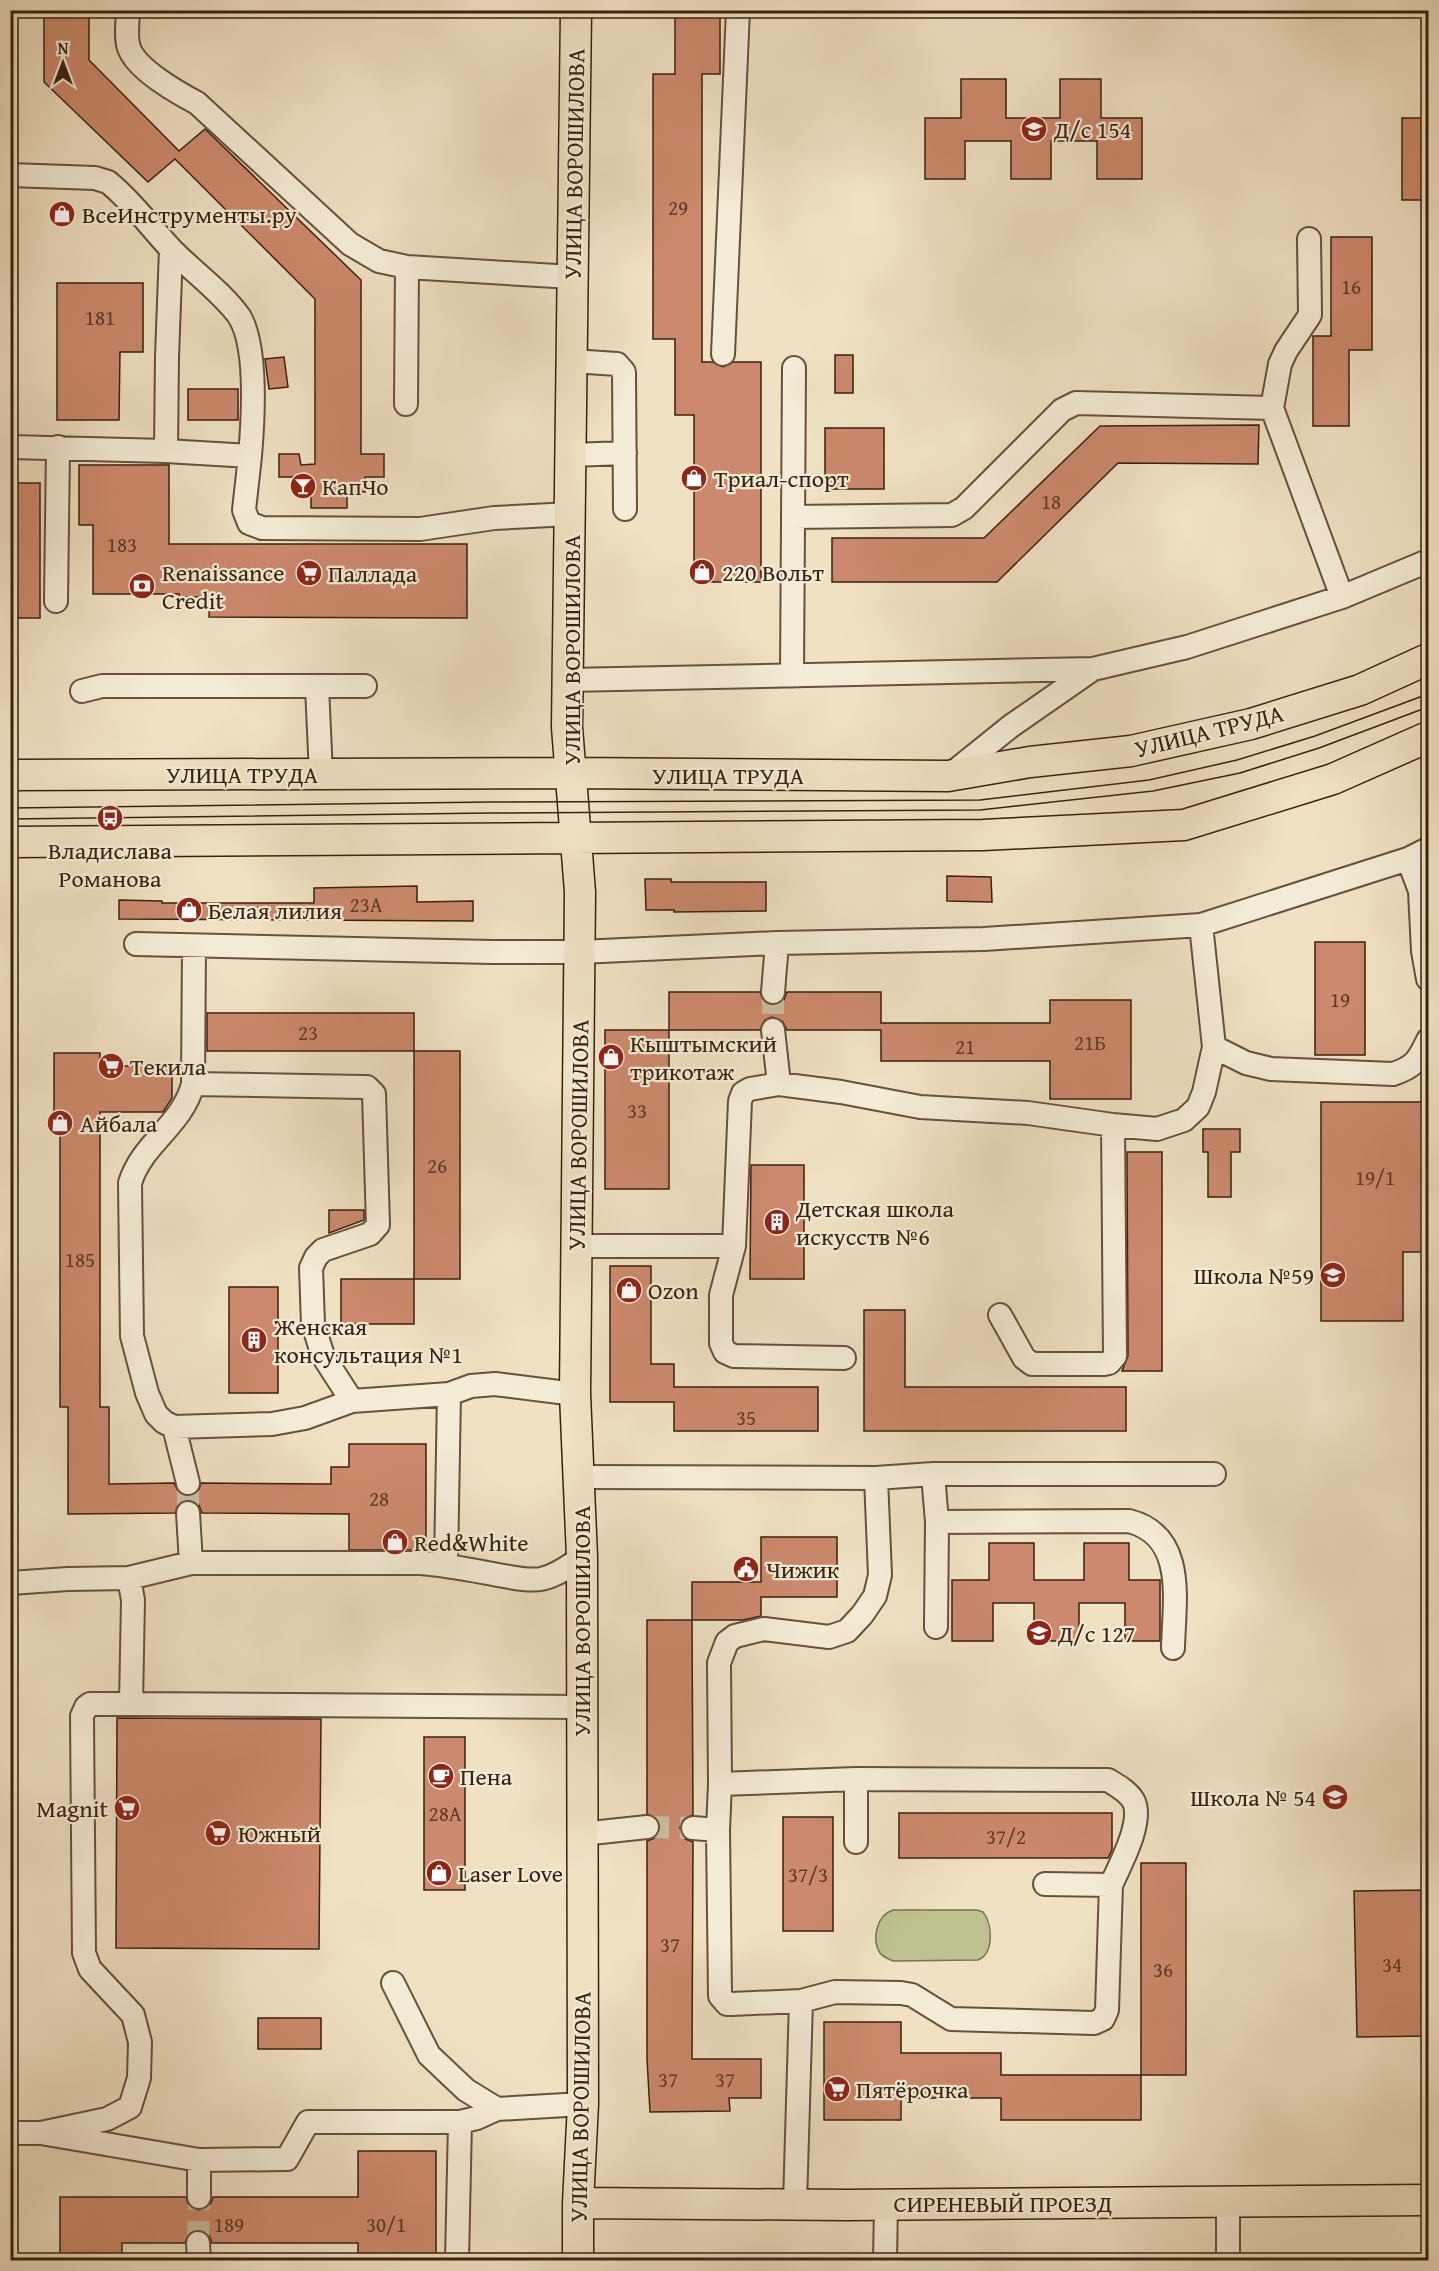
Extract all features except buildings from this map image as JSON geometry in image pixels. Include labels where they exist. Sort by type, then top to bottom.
[{"type":"main road","name":"УЛИЦА ВОРОШИЛОВА","points":[[576,10],[567,727],[580,892],[575,1394],[582,1557],[583,2104],[578,2203],[578,2260]]},
{"type":"main road","name":"УЛИЦА ТРУДА","points":[[10,775],[571,773],[948,776],[1030,762],[1131,751],[1251,724],[1360,690],[1428,659]]},
{"type":"main road","points":[[10,842],[983,835],[1184,825],[1334,779],[1428,737]]},
{"type":"main road","name":"СИРЕНЕВЫЙ ПРОЕЗД","points":[[578,2203],[886,2204],[1428,2200]]},
{"type":"lane","points":[[128,10],[128,46],[135,57],[168,87],[197,103],[350,244],[379,261],[407,267],[572,277]]},
{"type":"lane","points":[[723,354],[738,10]]},
{"type":"lane","points":[[10,175],[95,178],[108,182],[240,318],[246,331],[255,408],[244,510],[249,523],[262,528],[420,529],[494,518],[570,514]]},
{"type":"lane","points":[[1310,239],[1310,315],[1280,364],[1272,408],[1342,597]]},
{"type":"lane","points":[[166,451],[171,249]]},
{"type":"lane","points":[[406,404],[407,267]]},
{"type":"lane","points":[[572,361],[617,364],[624,372],[625,509]]},
{"type":"lane","points":[[792,676],[794,368]]},
{"type":"lane","points":[[793,517],[952,515],[964,508],[1062,410],[1076,403],[1272,408]]},
{"type":"lane","points":[[10,447],[166,451],[250,456]]},
{"type":"lane","points":[[56,601],[58,447]]},
{"type":"lane","points":[[570,455],[625,453]]},
{"type":"lane","points":[[568,680],[1093,669],[1187,647],[1342,597],[1428,561]]},
{"type":"lane","points":[[948,776],[1011,726],[1093,669]]},
{"type":"lane","points":[[82,691],[102,686],[365,686]]},
{"type":"lane","points":[[317,687],[321,774]]},
{"type":"lane","points":[[136,944],[480,952],[580,952],[777,943],[984,939],[1201,925],[1408,859],[1428,849]]},
{"type":"lane","points":[[1408,859],[1420,891],[1423,951],[1428,979]]},
{"type":"lane","points":[[844,1358],[734,1356],[725,1352],[721,1343],[721,1295],[734,1246],[741,1096],[743,1093],[750,1089],[779,1084],[920,1107],[1028,1113],[1157,1129],[1184,1120],[1198,1107],[1204,1092],[1214,1047],[1201,925]]},
{"type":"lane","points":[[772,992],[777,943]]},
{"type":"lane","points":[[194,946],[193,1084],[189,1099],[181,1113],[135,1166],[130,1183],[132,1336],[147,1393],[156,1414],[164,1422],[174,1427],[272,1424],[305,1418],[352,1401],[449,1394],[471,1386],[495,1384],[575,1394]]},
{"type":"lane","points":[[773,1030],[779,1084]]},
{"type":"lane","points":[[1214,1047],[1246,1063],[1271,1069],[1394,1074],[1410,1068],[1428,1040]]},
{"type":"lane","points":[[193,1084],[367,1087],[374,1094],[378,1225],[370,1234],[323,1250],[316,1257],[311,1268],[313,1324],[323,1356],[352,1401]]},
{"type":"lane","points":[[1000,1315],[1024,1358],[1032,1364],[1104,1364],[1109,1363],[1115,1356],[1113,1125]]},
{"type":"lane","points":[[576,1246],[734,1246]]},
{"type":"lane","points":[[446,1564],[449,1394]]},
{"type":"lane","points":[[174,1427],[188,1483]]},
{"type":"lane","points":[[580,1477],[876,1478],[933,1474],[1214,1474]]},
{"type":"lane","points":[[933,1474],[937,1522],[936,1627]]},
{"type":"lane","points":[[720,1784],[856,1779],[1108,1780],[1120,1787],[1134,1803],[1136,1813],[1129,1842],[1111,1885],[1106,2015],[1099,2022],[951,2019],[912,1995],[901,1993],[835,1992],[801,2001],[732,2004],[727,2004],[720,1996],[718,1830],[719,1663],[722,1651],[727,1642],[735,1636],[764,1629],[829,1637],[847,1631],[862,1615],[875,1596],[880,1575],[876,1478]]},
{"type":"lane","points":[[188,1513],[190,1563]]},
{"type":"lane","points":[[937,1522],[1129,1521],[1141,1524],[1153,1531],[1164,1545],[1174,1573],[1173,1648]]},
{"type":"lane","points":[[10,1583],[129,1578],[190,1563],[446,1564],[523,1579],[541,1579],[559,1572],[582,1557]]},
{"type":"lane","points":[[129,1578],[133,1600],[131,1704]]},
{"type":"lane","points":[[41,2133],[107,2119],[129,2107],[139,2078],[140,2042],[133,2015],[90,1969],[84,1953],[82,1716],[86,1707],[90,1704],[131,1704],[583,1707]]},
{"type":"lane","points":[[856,1779],[856,1842]]},
{"type":"lane","points":[[582,1834],[647,1827]]},
{"type":"lane","points":[[693,1828],[718,1830]]},
{"type":"lane","points":[[1045,1884],[1111,1885]]},
{"type":"lane","points":[[393,1983],[429,2055],[466,2090],[497,2109]]},
{"type":"lane","points":[[795,2204],[801,2001]]},
{"type":"lane","points":[[10,2133],[41,2133],[199,2160],[287,2159],[308,2122],[460,2122],[477,2118],[497,2109],[583,2104]]},
{"type":"lane","points":[[456,2260],[460,2122]]},
{"type":"lane","points":[[199,2160],[199,2197]]},
{"type":"lane","points":[[1228,2201],[1228,2253]]},
{"type":"lane","points":[[885,2260],[886,2204]]},
{"type":"green space","points":[[893,1910],[977,1910],[983,1912],[990,1931],[987,1952],[978,1960],[893,1961],[884,1957],[877,1947],[877,1928],[883,1917]]},
{"type":"tunnel","points":[[773,992],[773,1030]]},
{"type":"tunnel","points":[[188,1483],[188,1513]]},
{"type":"tunnel","points":[[647,1827],[693,1828]]},
{"type":"tunnel","points":[[198,2243],[199,2197]]},
{"type":"tram line","points":[[10,808],[491,802],[980,800],[1149,780],[1237,760],[1315,736],[1428,694]]},
{"type":"tram line","points":[[10,819],[980,810],[1153,791],[1240,773],[1319,748],[1428,707]]},
{"type":"place","name":"Д/с 154","points":[[1034,129]]},
{"type":"place","name":"ВсеИнструменты.ру","points":[[62,214]]},
{"type":"place","name":"Триал-спорт","points":[[694,478]]},
{"type":"place","name":"КапЧо","points":[[303,486]]},
{"type":"place","name":"220 Вольт","points":[[702,572]]},
{"type":"place","name":"Паллада","points":[[309,573]]},
{"type":"place","name":"Renaissance Credit","points":[[142,586]]},
{"type":"place","name":"Владислава Романова","points":[[110,818]]},
{"type":"place","name":"Белая лилия","points":[[189,910]]},
{"type":"place","name":"Кыштымский трикотаж","points":[[611,1057]]},
{"type":"place","name":"Текила","points":[[111,1066]]},
{"type":"place","name":"Айбала","points":[[60,1123]]},
{"type":"place","name":"Детская школа искусств №6","points":[[777,1222]]},
{"type":"place","name":"Школа №59","points":[[1333,1275]]},
{"type":"place","name":"Ozon","points":[[629,1290]]},
{"type":"place","name":"Женская консультация №1","points":[[254,1340]]},
{"type":"place","name":"Red&White","points":[[395,1542]]},
{"type":"place","name":"Чижик","points":[[746,1569]]},
{"type":"place","name":"Д/с 127","points":[[1039,1633]]},
{"type":"place","name":"Пена","points":[[441,1776]]},
{"type":"place","name":"Школа № 54","points":[[1335,1797]]},
{"type":"place","name":"Magnit","points":[[127,1808]]},
{"type":"place","name":"Южный","points":[[218,1833]]},
{"type":"place","name":"Laser Love","points":[[439,1873]]},
{"type":"place","name":"Пятёрочка","points":[[837,2089]]}]
